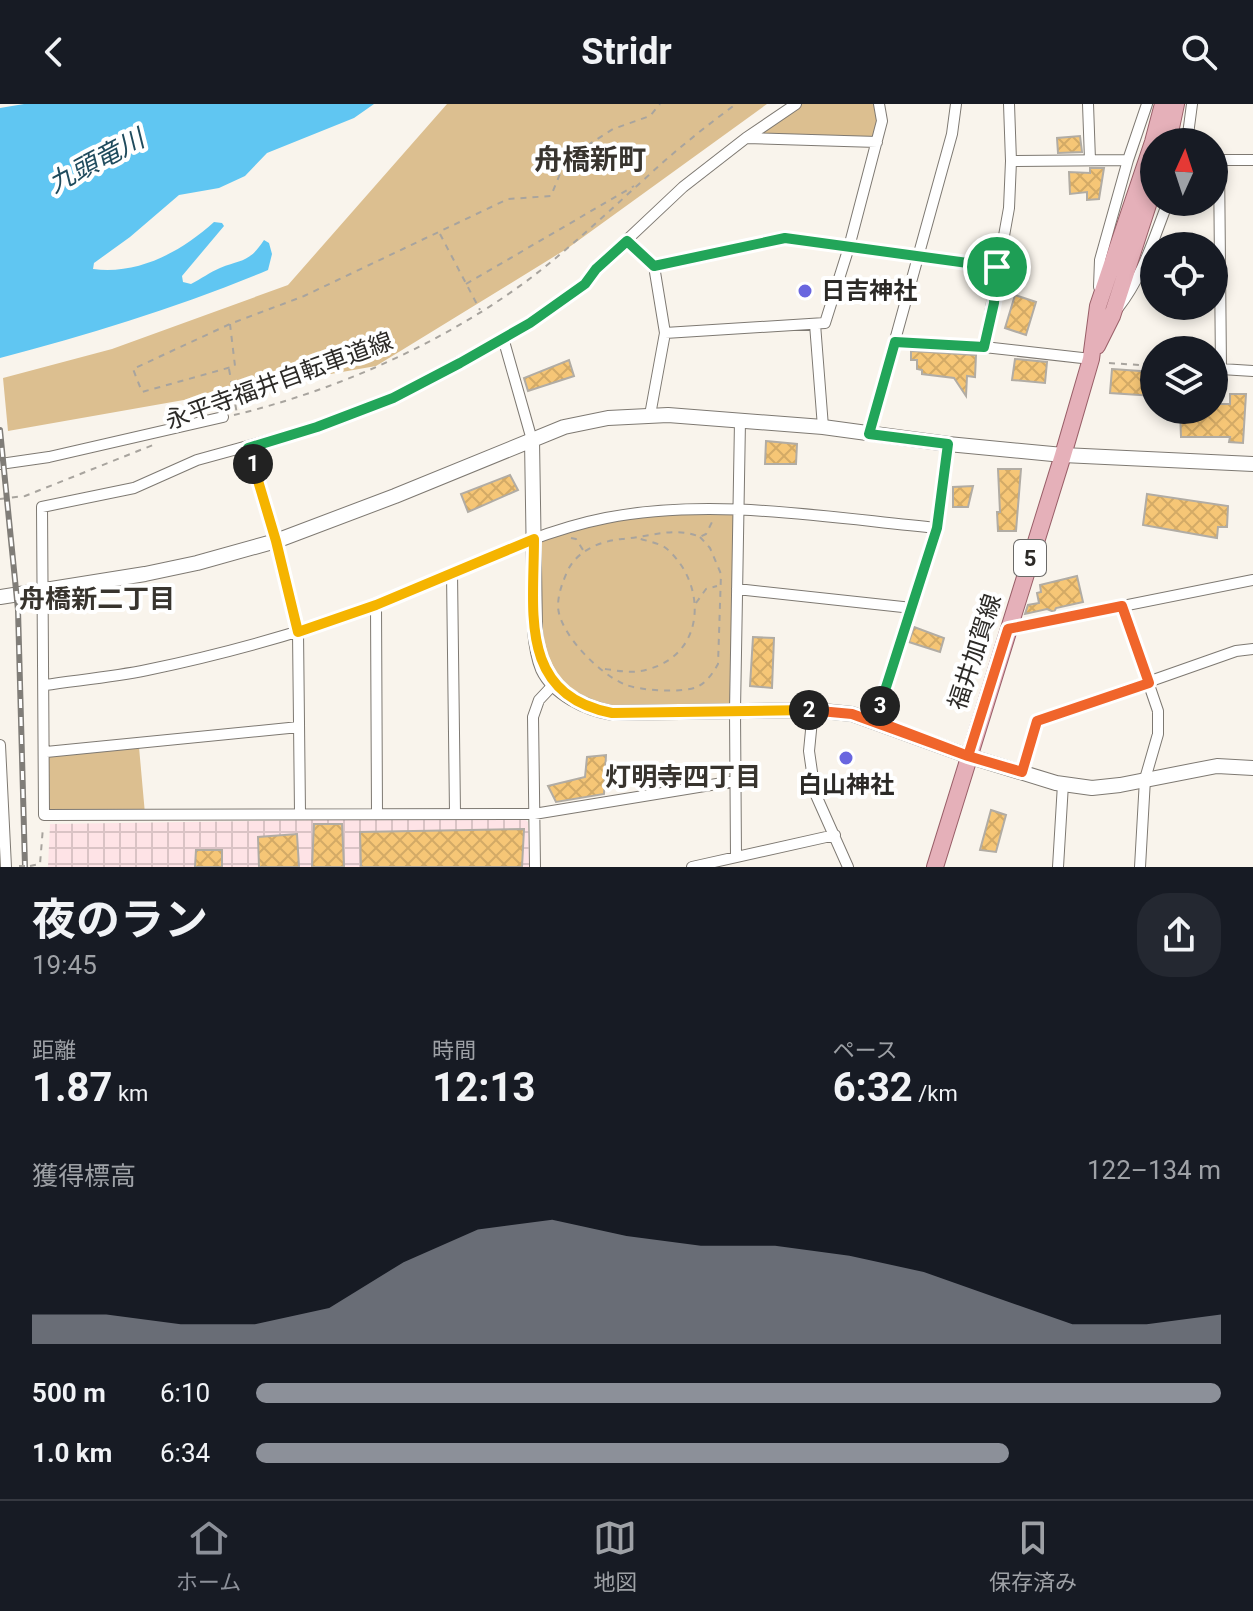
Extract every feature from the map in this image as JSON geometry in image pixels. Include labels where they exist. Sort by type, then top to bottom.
[{"type":"main road","name":"福井加賀線","points":[[1157,128],[1163,104]]},
{"type":"main road","points":[[1171,128],[1176,104]]},
{"type":"main road","name":"福井加賀線","points":[[935,867],[1063,455],[1091,359],[1098,306],[1140,181]]},
{"type":"main road","name":"福井加賀線","points":[[1091,359],[1112,316],[1144,216]]},
{"type":"street","points":[[735,781],[534,814],[44,815],[46,752],[42,507],[134,488],[197,460],[317,427],[393,398],[530,323],[585,284],[596,269],[683,187],[796,104]]},
{"type":"street","points":[[665,333],[825,323],[877,142],[882,121],[879,104]]},
{"type":"street","points":[[869,434],[952,134],[956,104]]},
{"type":"street","points":[[984,347],[1009,208],[1009,104]]},
{"type":"street","points":[[1088,104],[1090,160]]},
{"type":"street","points":[[1098,306],[1100,260],[1147,104]]},
{"type":"street","points":[[1189,128],[1192,104]]},
{"type":"street","points":[[746,138],[877,142]]},
{"type":"street","points":[[1011,161],[1128,160]]},
{"type":"street","points":[[1228,160],[1253,160]]},
{"type":"street","points":[[1112,316],[1134,288],[1163,216]]},
{"type":"street","points":[[1217,216],[1221,369],[1253,371]]},
{"type":"street","points":[[654,266],[785,238],[997,267]]},
{"type":"street","points":[[627,241],[654,266],[665,333],[650,415]]},
{"type":"street","points":[[815,324],[823,427]]},
{"type":"street","points":[[503,338],[532,440],[535,630],[543,669],[554,684],[593,710],[612,713],[813,710],[852,714],[968,756],[1063,784],[1092,788],[1217,766],[1253,768]]},
{"type":"street","points":[[895,342],[984,347],[1091,359]]},
{"type":"street","points":[[0,597],[197,563],[276,541],[584,421],[650,415],[823,427],[948,444],[1063,455],[1253,464]]},
{"type":"street","points":[[0,464],[49,457],[223,417]]},
{"type":"street","points":[[736,857],[740,421]]},
{"type":"street","points":[[876,721],[937,528],[948,444]]},
{"type":"street","points":[[248,448],[276,541],[298,632],[300,813]]},
{"type":"street","points":[[45,685],[144,671],[237,650],[298,632],[376,605],[534,539],[603,518],[654,510],[716,509],[937,528]]},
{"type":"street","points":[[452,573],[455,813]]},
{"type":"street","points":[[1008,629],[1253,580]]},
{"type":"street","points":[[737,589],[912,608]]},
{"type":"street","points":[[376,605],[377,813]]},
{"type":"street","points":[[1122,606],[1158,711],[1158,734],[1145,779],[1140,867]]},
{"type":"street","points":[[1022,772],[1037,721],[1236,651],[1253,649]]},
{"type":"street","points":[[535,867],[535,708],[554,684]]},
{"type":"street","points":[[813,710],[809,751],[815,793],[848,867]]},
{"type":"street","points":[[46,752],[299,727]]},
{"type":"street","points":[[0,747],[6,867]]},
{"type":"street","points":[[1058,867],[1063,784]]},
{"type":"street","points":[[692,867],[835,835]]},
{"type":"path","points":[[230,324],[235,366],[142,392],[133,369],[230,324],[304,296],[508,199],[551,196],[566,159],[613,129],[650,116],[660,104]]},
{"type":"path","name":"永平寺福井自転車道線","points":[[223,417],[320,388],[376,366],[440,335],[480,311],[538,273],[642,181],[736,104]]},
{"type":"path","points":[[466,284],[642,181]]},
{"type":"path","points":[[439,233],[480,311]]},
{"type":"path","points":[[1109,363],[1140,365]]},
{"type":"path","points":[[229,368],[237,414]]},
{"type":"path","name":"永平寺福井自転車道線","points":[[0,499],[25,496],[152,445]]},
{"type":"path","points":[[700,537],[713,524],[716,509]]},
{"type":"path","points":[[672,531],[688,532],[700,537],[718,565],[718,664],[711,676],[697,687],[666,691],[625,685],[581,650],[566,631],[558,611],[559,590],[570,565],[584,551],[610,540],[636,538],[672,531]]},
{"type":"path","points":[[566,537],[576,539],[584,551]]},
{"type":"path","points":[[603,669],[630,672],[650,669],[670,659],[688,641],[695,619],[695,594],[679,564],[665,547],[636,538]]},
{"type":"path","points":[[695,604],[706,589],[720,585]]},
{"type":"path","points":[[19,866],[40,864],[44,815]]},
{"type":"shaded area","points":[[447,104],[767,104],[568,248],[376,366],[8,431],[3,378],[112,349],[288,285]]},
{"type":"shaded area","points":[[798,104],[879,104],[877,142],[752,134]]},
{"type":"shaded area","points":[[739,510],[735,707],[612,713],[561,683],[544,639],[534,539],[603,518]]},
{"type":"shaded area","points":[[139,747],[145,814],[44,815],[46,754]]},
{"type":"shaded area","points":[[522,817],[528,822],[529,867],[48,867],[50,824]]},
{"type":"water","name":"九頭竜川","points":[[24,104],[374,104],[354,118],[267,153],[245,176],[219,188],[179,195],[94,263],[93,269],[126,268],[158,259],[188,243],[214,222],[224,226],[182,276],[183,282],[191,284],[245,259],[264,240],[269,243],[272,254],[268,270],[135,319],[0,358],[0,108]]},
{"type":"building","points":[[1080,136],[1082,152],[1058,153],[1057,138]]},
{"type":"building","points":[[1090,168],[1104,168],[1099,199],[1087,200],[1087,192],[1070,194],[1069,172],[1090,173]]},
{"type":"building","points":[[1015,295],[1036,302],[1026,335],[1005,328]]},
{"type":"building","points":[[911,351],[976,355],[975,377],[967,376],[966,396],[954,378],[922,374],[922,370],[917,369],[917,360],[911,360]]},
{"type":"building","points":[[1015,359],[1047,362],[1045,383],[1012,380]]},
{"type":"building","points":[[569,360],[574,376],[528,391],[524,378]]},
{"type":"building","points":[[1112,369],[1140,371],[1140,395],[1110,393]]},
{"type":"building","points":[[1230,394],[1246,394],[1243,443],[1229,442],[1230,437],[1181,437],[1181,424],[1228,424]]},
{"type":"building","points":[[766,441],[797,444],[796,464],[765,464]]},
{"type":"building","points":[[998,469],[1021,469],[1016,531],[998,531]]},
{"type":"building","points":[[510,475],[518,490],[468,512],[461,494]]},
{"type":"building","points":[[973,486],[968,507],[953,507],[953,487]]},
{"type":"building","points":[[1147,494],[1228,506],[1227,527],[1218,527],[1217,538],[1143,525]]},
{"type":"building","points":[[1077,576],[1083,602],[1056,608],[1054,612],[1047,609],[1025,614],[1028,605],[1039,603],[1037,593],[1041,592],[1040,585]]},
{"type":"building","points":[[914,627],[944,638],[940,652],[909,642]]},
{"type":"building","points":[[753,637],[774,638],[772,688],[750,686]]},
{"type":"building","points":[[606,755],[604,794],[556,802],[548,786],[585,777],[587,757]]},
{"type":"building","points":[[991,810],[1006,815],[996,852],[980,850]]},
{"type":"building","points":[[314,824],[342,824],[344,867],[312,867]]},
{"type":"building","points":[[524,829],[522,867],[361,867],[360,832]]},
{"type":"building","points":[[297,834],[299,867],[259,867],[258,837]]},
{"type":"building","points":[[196,850],[222,850],[222,867],[195,867]]},
{"type":"railway","points":[[0,430],[18,610],[25,867]]},
{"type":"place","name":"日吉神社","points":[[805,291]]},
{"type":"place","name":"白山神社","points":[[846,758]]},
{"type":"district","name":"舟橋新町","points":[[590,159]]},
{"type":"district","name":"舟橋新二丁目","points":[[97,599]]},
{"type":"district","name":"灯明寺四丁目","points":[[683,777]]},
{"type":"route","points":[[997,267],[785,238],[654,266],[627,241],[596,269],[585,284],[530,323],[460,363],[393,398],[317,427],[248,448],[276,541],[298,632],[376,605],[534,539],[535,630],[543,669],[554,684],[593,710],[612,713],[813,710],[852,714],[968,756],[1022,772],[1037,721],[1149,683],[1122,606],[1008,629],[968,756],[876,721],[937,528],[948,444],[869,434],[895,342],[984,347],[994,303],[997,267]]}]
